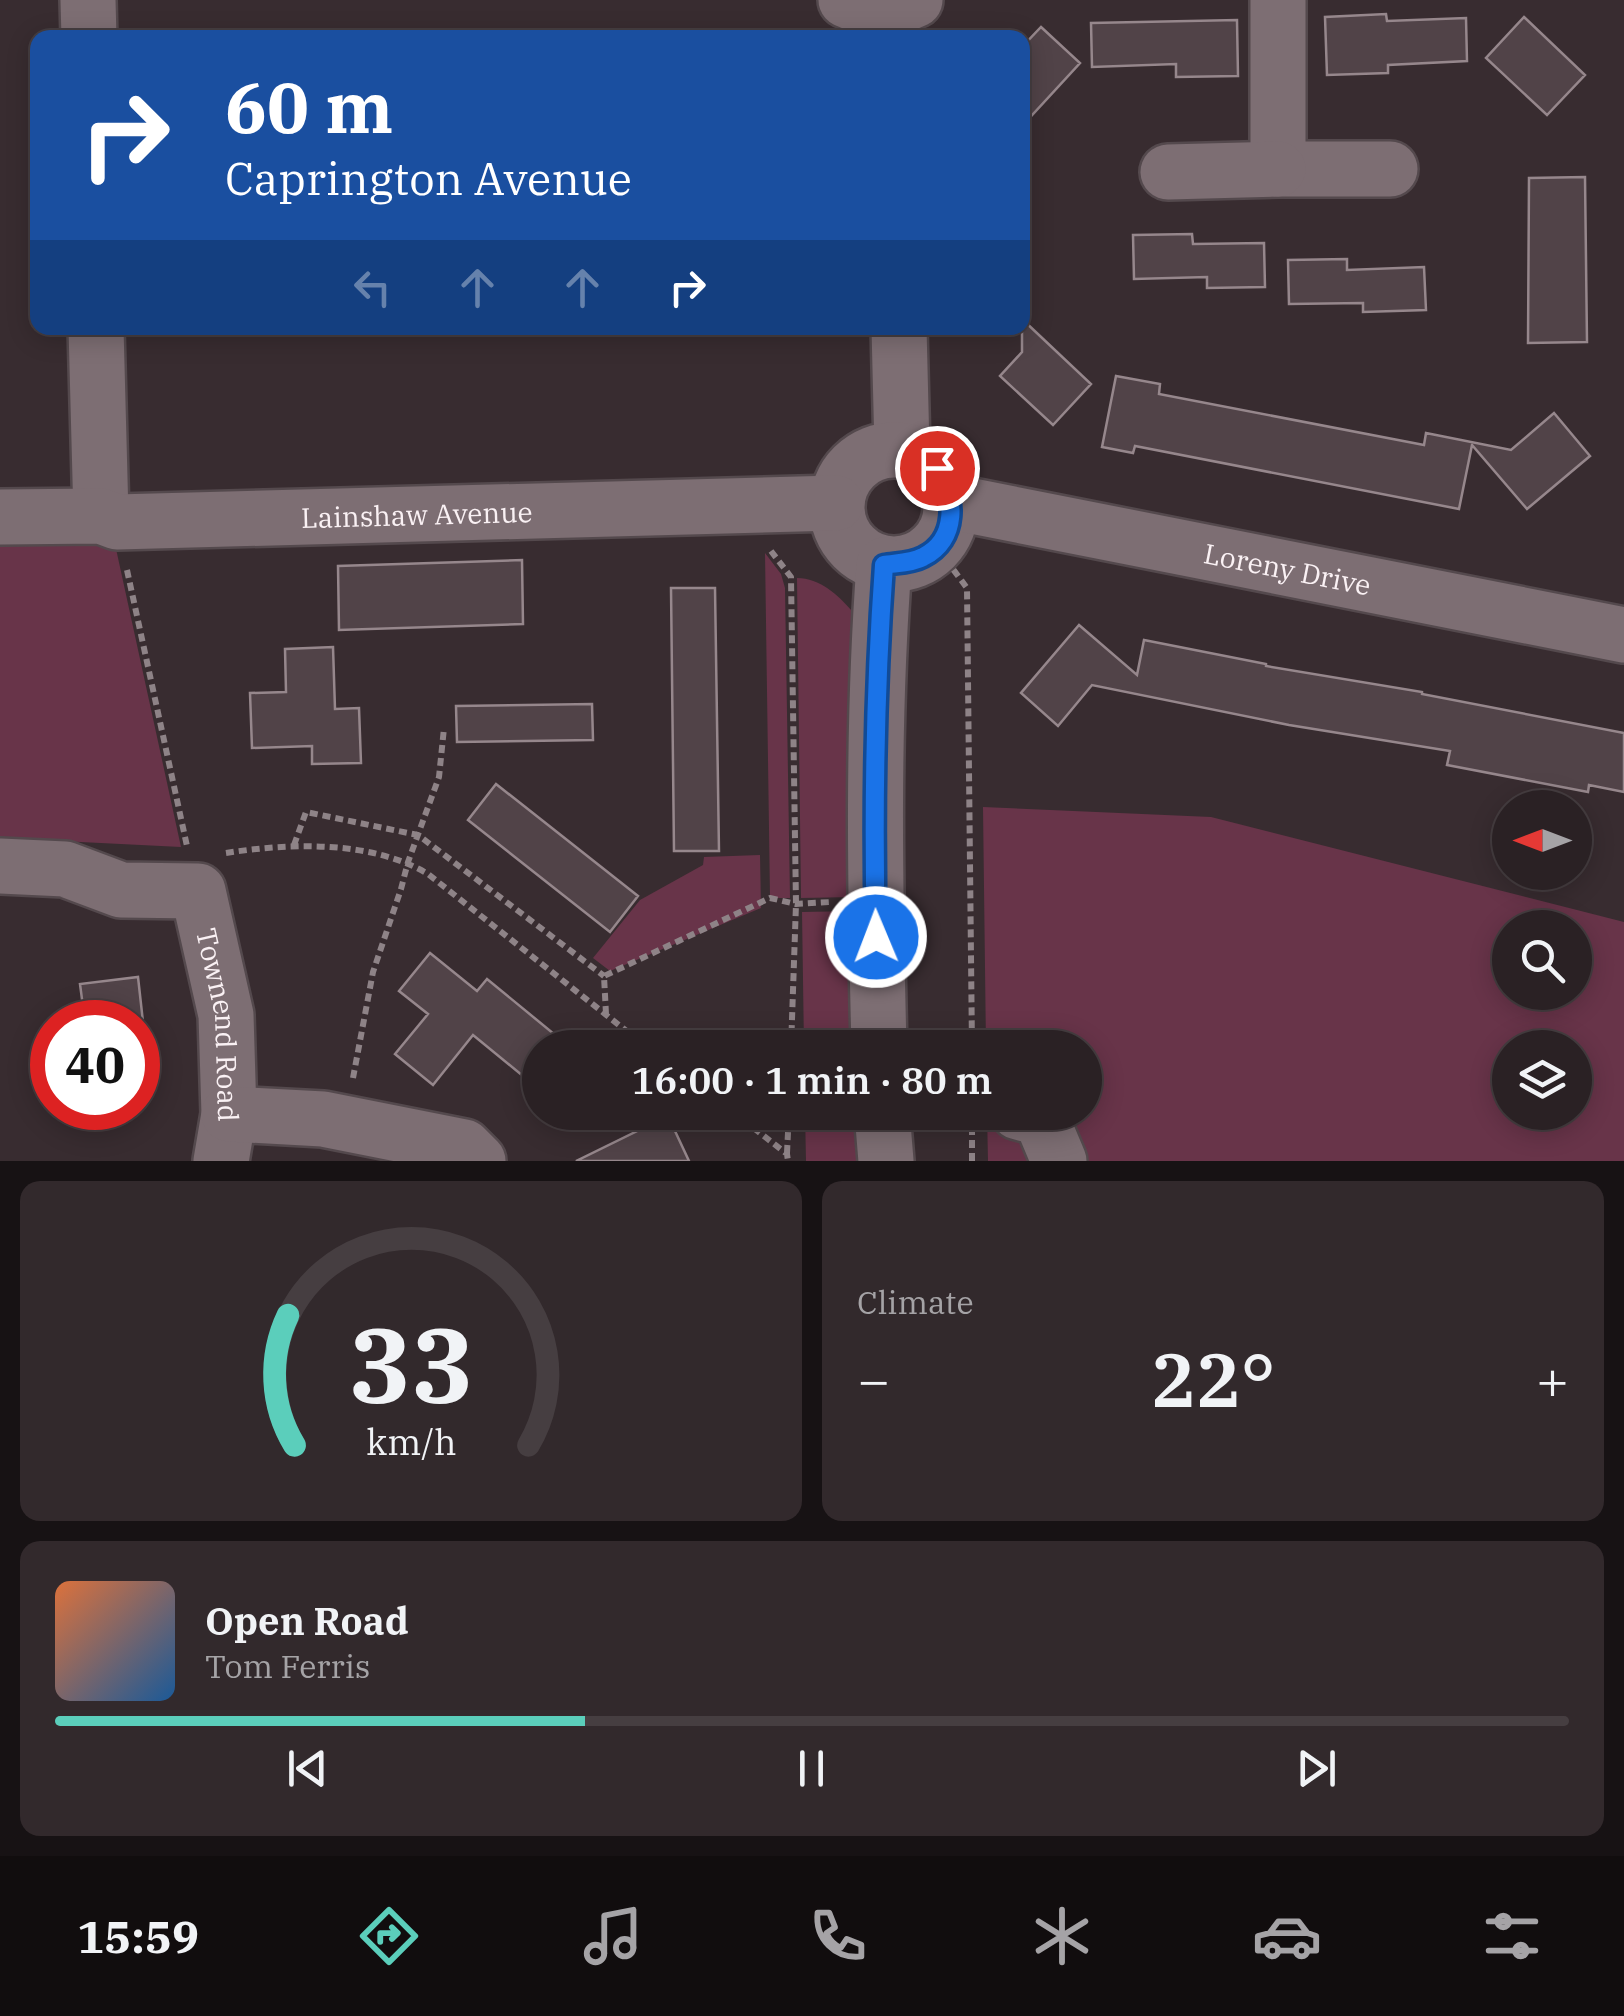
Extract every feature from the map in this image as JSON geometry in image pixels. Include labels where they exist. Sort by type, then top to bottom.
[{"type":"street","points":[[88,0],[89,30]]},
{"type":"street","points":[[1278,0],[1278,169]]},
{"type":"street","points":[[1168,172],[1390,169]]},
{"type":"street","points":[[96,335],[109,519]]},
{"type":"street","points":[[899,335],[902,449]]},
{"type":"street","points":[[884,449],[902,449],[924,457],[946,482],[944,524],[921,558],[884,565],[869,560],[841,532],[836,503],[846,472],[858,460],[884,449]]},
{"type":"street","name":"Lainshaw Avenue","points":[[0,517],[109,519],[836,503]]},
{"type":"street","name":"Loreny Drive","points":[[944,524],[1624,636]]},
{"type":"street","points":[[879,1030],[874,763],[884,565]]},
{"type":"street","points":[[0,866],[66,869],[121,890],[194,874]]},
{"type":"street","name":"Townend Road","points":[[194,874],[226,1016],[225,1137]]},
{"type":"street","points":[[225,1137],[323,1120],[464,1147],[478,1161]]},
{"type":"street","points":[[883,1130],[886,1161]]},
{"type":"street","points":[[1046,1130],[1060,1161]]},
{"type":"path","points":[[732,506],[731,530],[756,531],[791,577],[796,904],[792,1030]]},
{"type":"path","points":[[109,519],[194,874],[271,846],[313,846],[408,862],[625,1030]]},
{"type":"path","points":[[944,524],[968,588],[972,1030]]},
{"type":"path","points":[[342,1124],[370,986],[439,777],[444,728]]},
{"type":"path","points":[[294,846],[306,812],[418,835],[604,976],[606,1015]]},
{"type":"path","points":[[604,976],[770,898],[796,904],[875,900]]},
{"type":"path","points":[[755,1130],[788,1158]]},
{"type":"path","points":[[788,1158],[789,1130]]},
{"type":"path","points":[[972,1161],[990,1130]]},
{"type":"shaded area","points":[[113,535],[181,847],[0,838],[0,537]]},
{"type":"shaded area","points":[[765,553],[781,574],[785,588],[790,898],[770,898]]},
{"type":"shaded area","points":[[797,578],[821,584],[852,611],[855,897],[801,898]]},
{"type":"shaded area","points":[[983,807],[1211,817],[1577,910],[1492,910],[1492,1010],[1592,1010],[1592,914],[1624,922],[1624,1161],[988,1161],[987,1130],[1102,1130],[1102,1030],[986,1030]]},
{"type":"shaded area","points":[[760,855],[761,908],[610,971],[593,958],[640,900],[703,865],[704,857]]},
{"type":"shaded area","points":[[856,911],[858,1030],[804,1030],[802,912]]},
{"type":"shaded area","points":[[805,1130],[859,1130],[859,1161],[806,1161]]},
{"type":"building","points":[[1386,14],[1387,21],[1466,18],[1467,61],[1388,65],[1388,73],[1327,75],[1325,17]]},
{"type":"building","points":[[1524,17],[1585,75],[1547,115],[1486,58]]},
{"type":"building","points":[[1237,20],[1238,76],[1176,77],[1176,64],[1092,67],[1091,23]]},
{"type":"building","points":[[1041,27],[1080,63],[1030,117],[1030,39]]},
{"type":"building","points":[[1585,177],[1587,342],[1528,343],[1529,178]]},
{"type":"building","points":[[1192,234],[1193,244],[1264,243],[1265,287],[1207,288],[1207,277],[1134,279],[1133,235]]},
{"type":"building","points":[[1347,259],[1347,270],[1424,267],[1426,310],[1363,312],[1363,303],[1289,304],[1288,260]]},
{"type":"building","points":[[1030,327],[1091,384],[1053,425],[1000,376],[1022,352],[1022,335],[1030,335]]},
{"type":"building","points":[[1116,376],[1160,384],[1159,394],[1424,445],[1426,433],[1511,450],[1554,413],[1590,456],[1527,509],[1472,445],[1459,509],[1135,446],[1133,453],[1102,447]]},
{"type":"building","points":[[522,560],[523,624],[339,630],[338,566]]},
{"type":"building","points":[[671,588],[715,588],[719,851],[674,851]]},
{"type":"building","points":[[1079,625],[1137,675],[1144,640],[1624,733],[1624,792],[1589,785],[1588,790],[1578,790],[1447,765],[1450,751],[1289,725],[1092,685],[1058,726],[1021,693]]},
{"type":"building","points":[[333,647],[335,709],[359,708],[361,763],[312,764],[312,746],[252,748],[250,693],[286,692],[285,649]]},
{"type":"building","points":[[592,704],[593,740],[457,742],[456,706]]},
{"type":"building","points":[[496,784],[638,896],[610,932],[468,820]]},
{"type":"building","points":[[430,953],[477,991],[487,979],[549,1030],[522,1030],[522,1075],[473,1035],[433,1085],[395,1054],[428,1014],[399,991]]},
{"type":"building","points":[[138,977],[141,1000],[82,1000],[80,984]]},
{"type":"building","points":[[639,1130],[675,1130],[689,1161],[576,1161]]},
{"type":"route","points":[[876,937],[874,763],[884,565],[921,558],[936,547],[947,530],[952,502],[937,468]]}]
